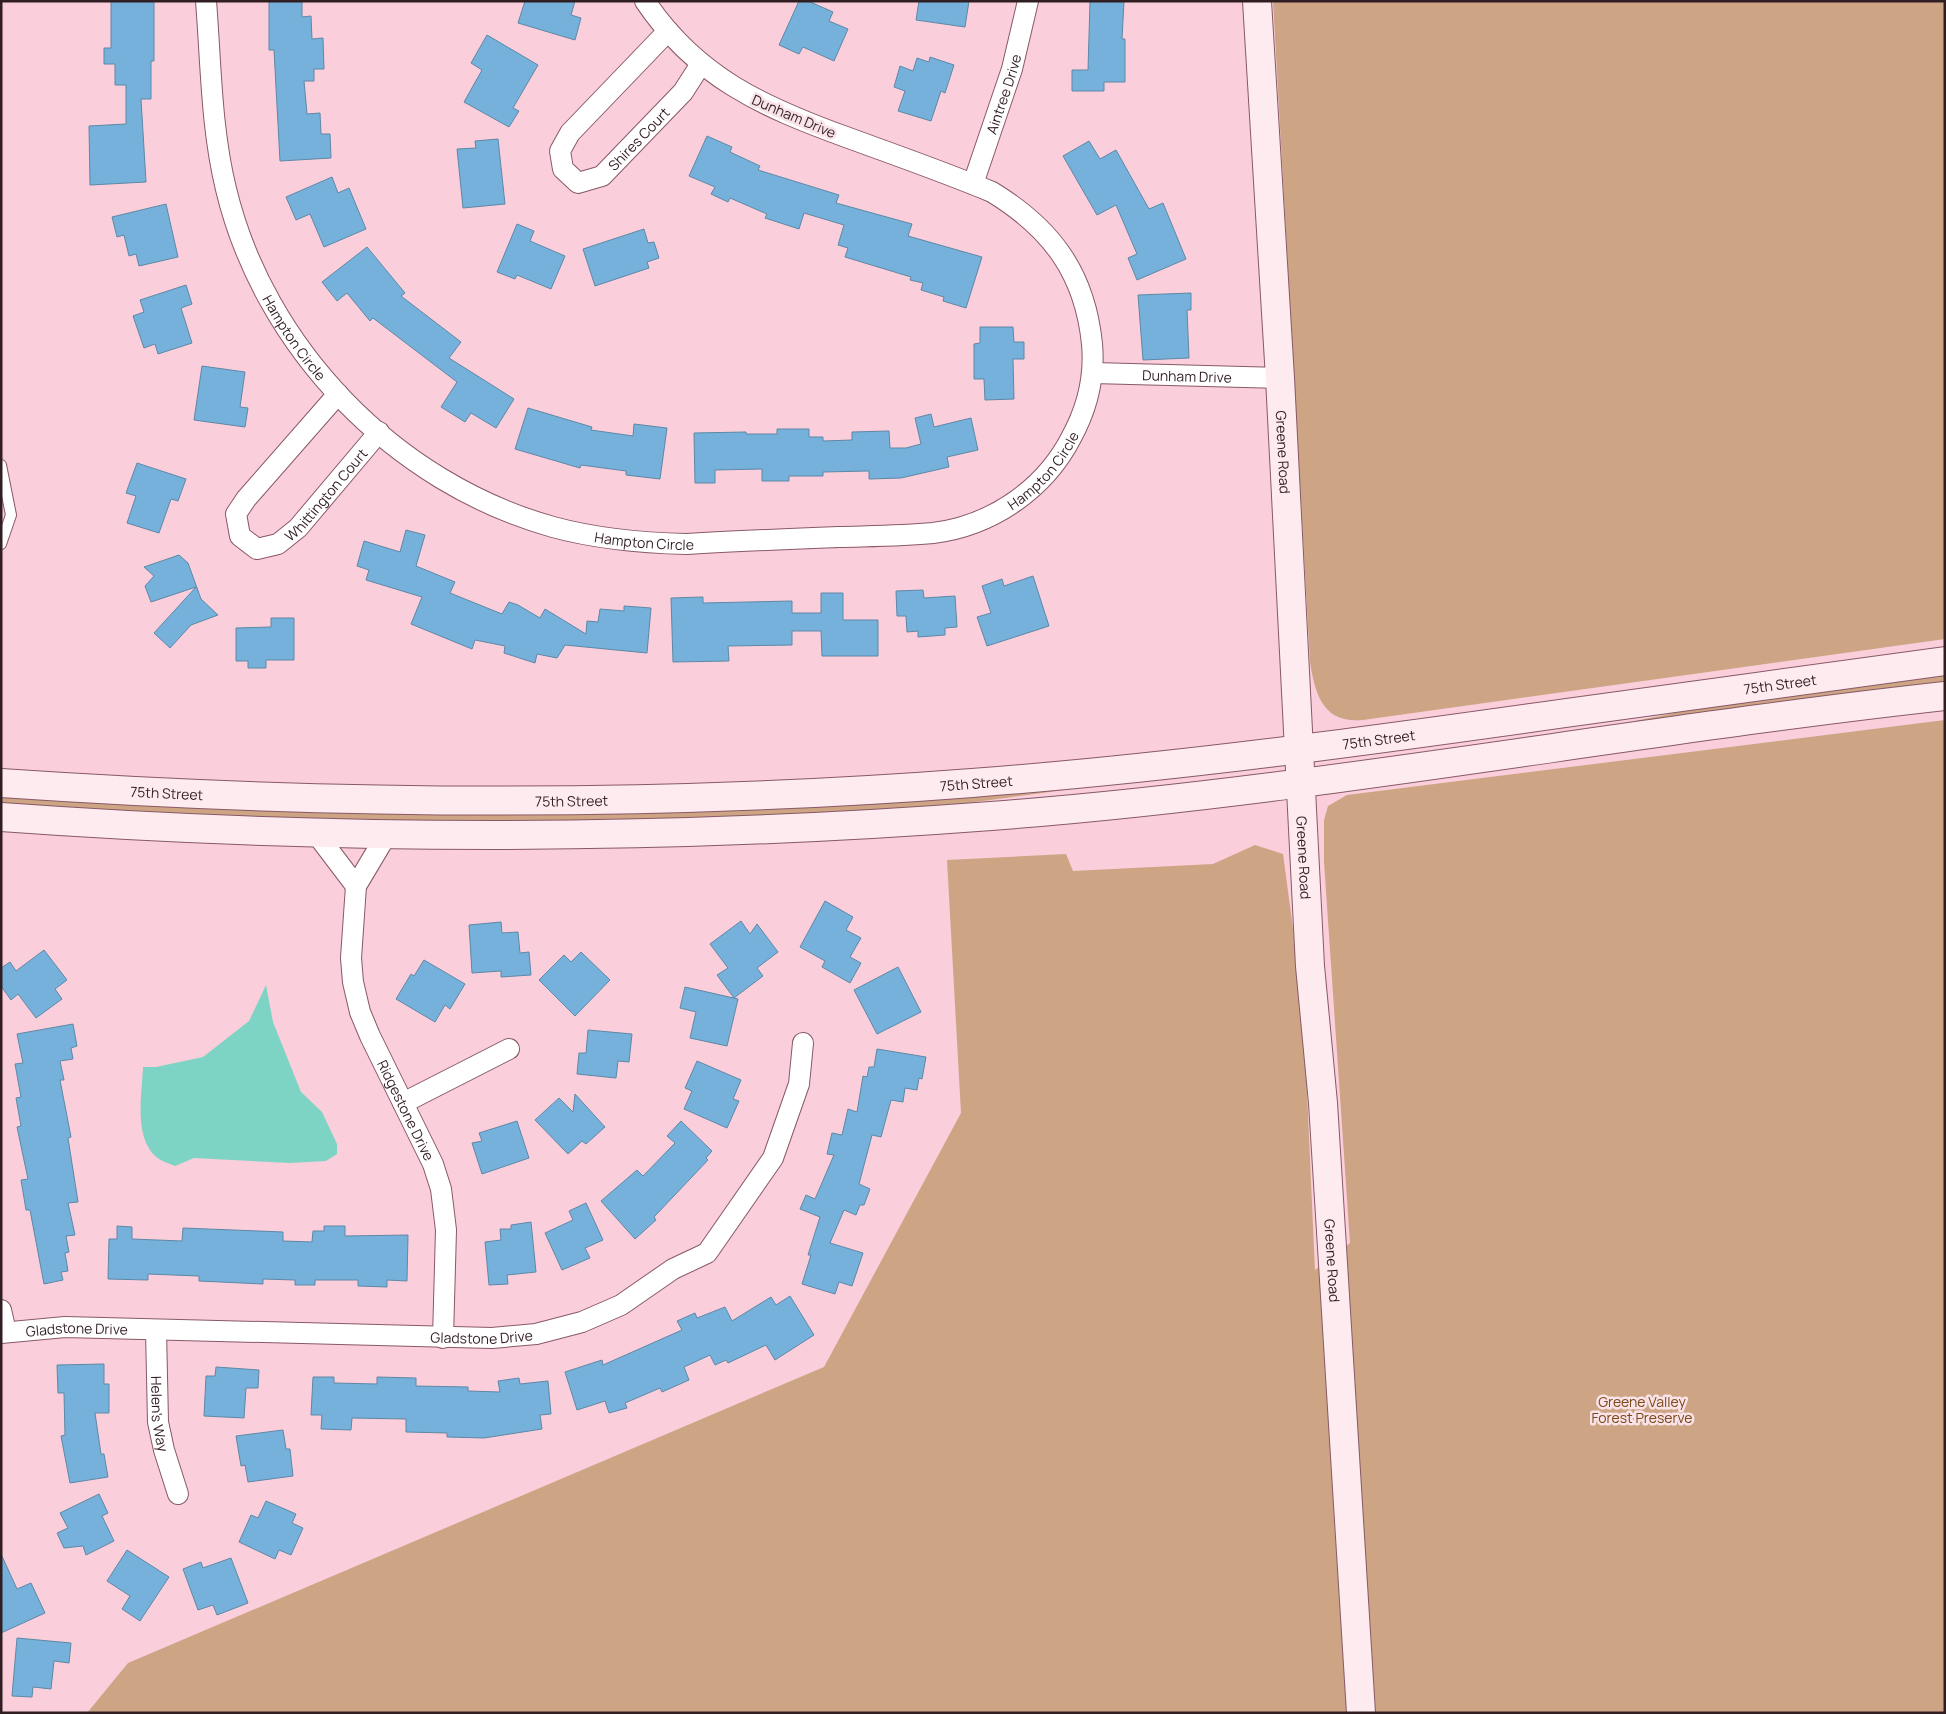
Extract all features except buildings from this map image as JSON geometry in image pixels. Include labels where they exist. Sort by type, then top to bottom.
[{"type":"main road","name":"Greene Road","points":[[1257,1],[1280,378],[1310,966],[1323,1103],[1362,1713]]},
{"type":"main road","name":"75th Street","points":[[1,783],[121,791],[352,800],[464,802],[682,798],[969,784],[1082,774],[1298,750],[1945,661]]},
{"type":"main road","points":[[1,817],[180,828],[387,834],[610,834],[845,825],[1002,815],[1300,783],[1945,696]]},
{"type":"street","name":"Hampton Circle","points":[[206,1],[217,142],[226,189],[240,234],[258,278],[281,320],[307,358],[338,394],[399,450],[438,476],[480,499],[546,525],[600,537],[647,543],[687,544],[933,533],[970,524],[1004,509],[1028,492],[1048,473],[1078,425],[1093,373],[1090,324],[1083,296],[1072,270],[1057,246],[1038,225],[1016,207],[992,192],[973,184]]},
{"type":"street","name":"Dunham Drive","points":[[645,1],[686,52],[743,94],[785,115],[973,184]]},
{"type":"street","name":"Aintree Drive","points":[[973,184],[1012,70],[1028,1]]},
{"type":"street","name":"Shires Court","points":[[668,31],[570,133],[560,151],[563,169],[578,183],[602,176],[683,92],[701,64]]},
{"type":"street","name":"Dunham Drive","points":[[1093,373],[1280,378]]},
{"type":"street","name":"Whittington Court","points":[[338,394],[246,499],[236,514],[240,536],[257,549],[278,544],[298,528],[379,432]]},
{"type":"street","points":[[315,832],[356,886]]},
{"type":"street","name":"Ridgestone Drive","points":[[387,834],[356,886],[352,958],[353,982],[360,1012],[370,1036],[433,1164],[441,1189],[446,1230],[443,1338]]},
{"type":"street","name":"Gladstone Drive","points":[[3,1332],[65,1328],[443,1338],[514,1337],[557,1330],[582,1322],[621,1305],[673,1270],[707,1253],[773,1158],[799,1084],[803,1043]]},
{"type":"street","points":[[403,1103],[509,1049]]},
{"type":"street","points":[[1,1310],[3,1332]]},
{"type":"street","name":"Helen's Way","points":[[156,1330],[158,1422],[164,1450],[178,1494]]},
{"type":"lane","points":[[1,465],[11,515],[1,544]]},
{"type":"green space","points":[[1273,1],[1945,1],[1945,639],[1363,720],[1349,720],[1330,712],[1323,705],[1318,695],[1310,662]]},
{"type":"green space","points":[[1945,673],[1945,685],[1591,730],[1723,703]]},
{"type":"green space","name":"Greene Valley Forest Preserve","points":[[1945,720],[1945,1713],[87,1713],[128,1663],[824,1367],[961,1113],[947,860],[1066,854],[1073,871],[1213,864],[1255,845],[1283,854],[1303,1003],[1315,1270],[1350,1243],[1324,862],[1324,820],[1328,806],[1347,795]]},
{"type":"green space","points":[[1079,786],[1079,788],[946,806],[693,820],[364,822],[1,805],[1,795]]},
{"type":"shaded area","points":[[266,985],[273,1022],[301,1092],[322,1112],[337,1144],[337,1154],[326,1161],[290,1163],[194,1158],[175,1166],[164,1162],[154,1155],[148,1146],[141,1125],[143,1067],[156,1067],[203,1057],[249,1021]]}]
